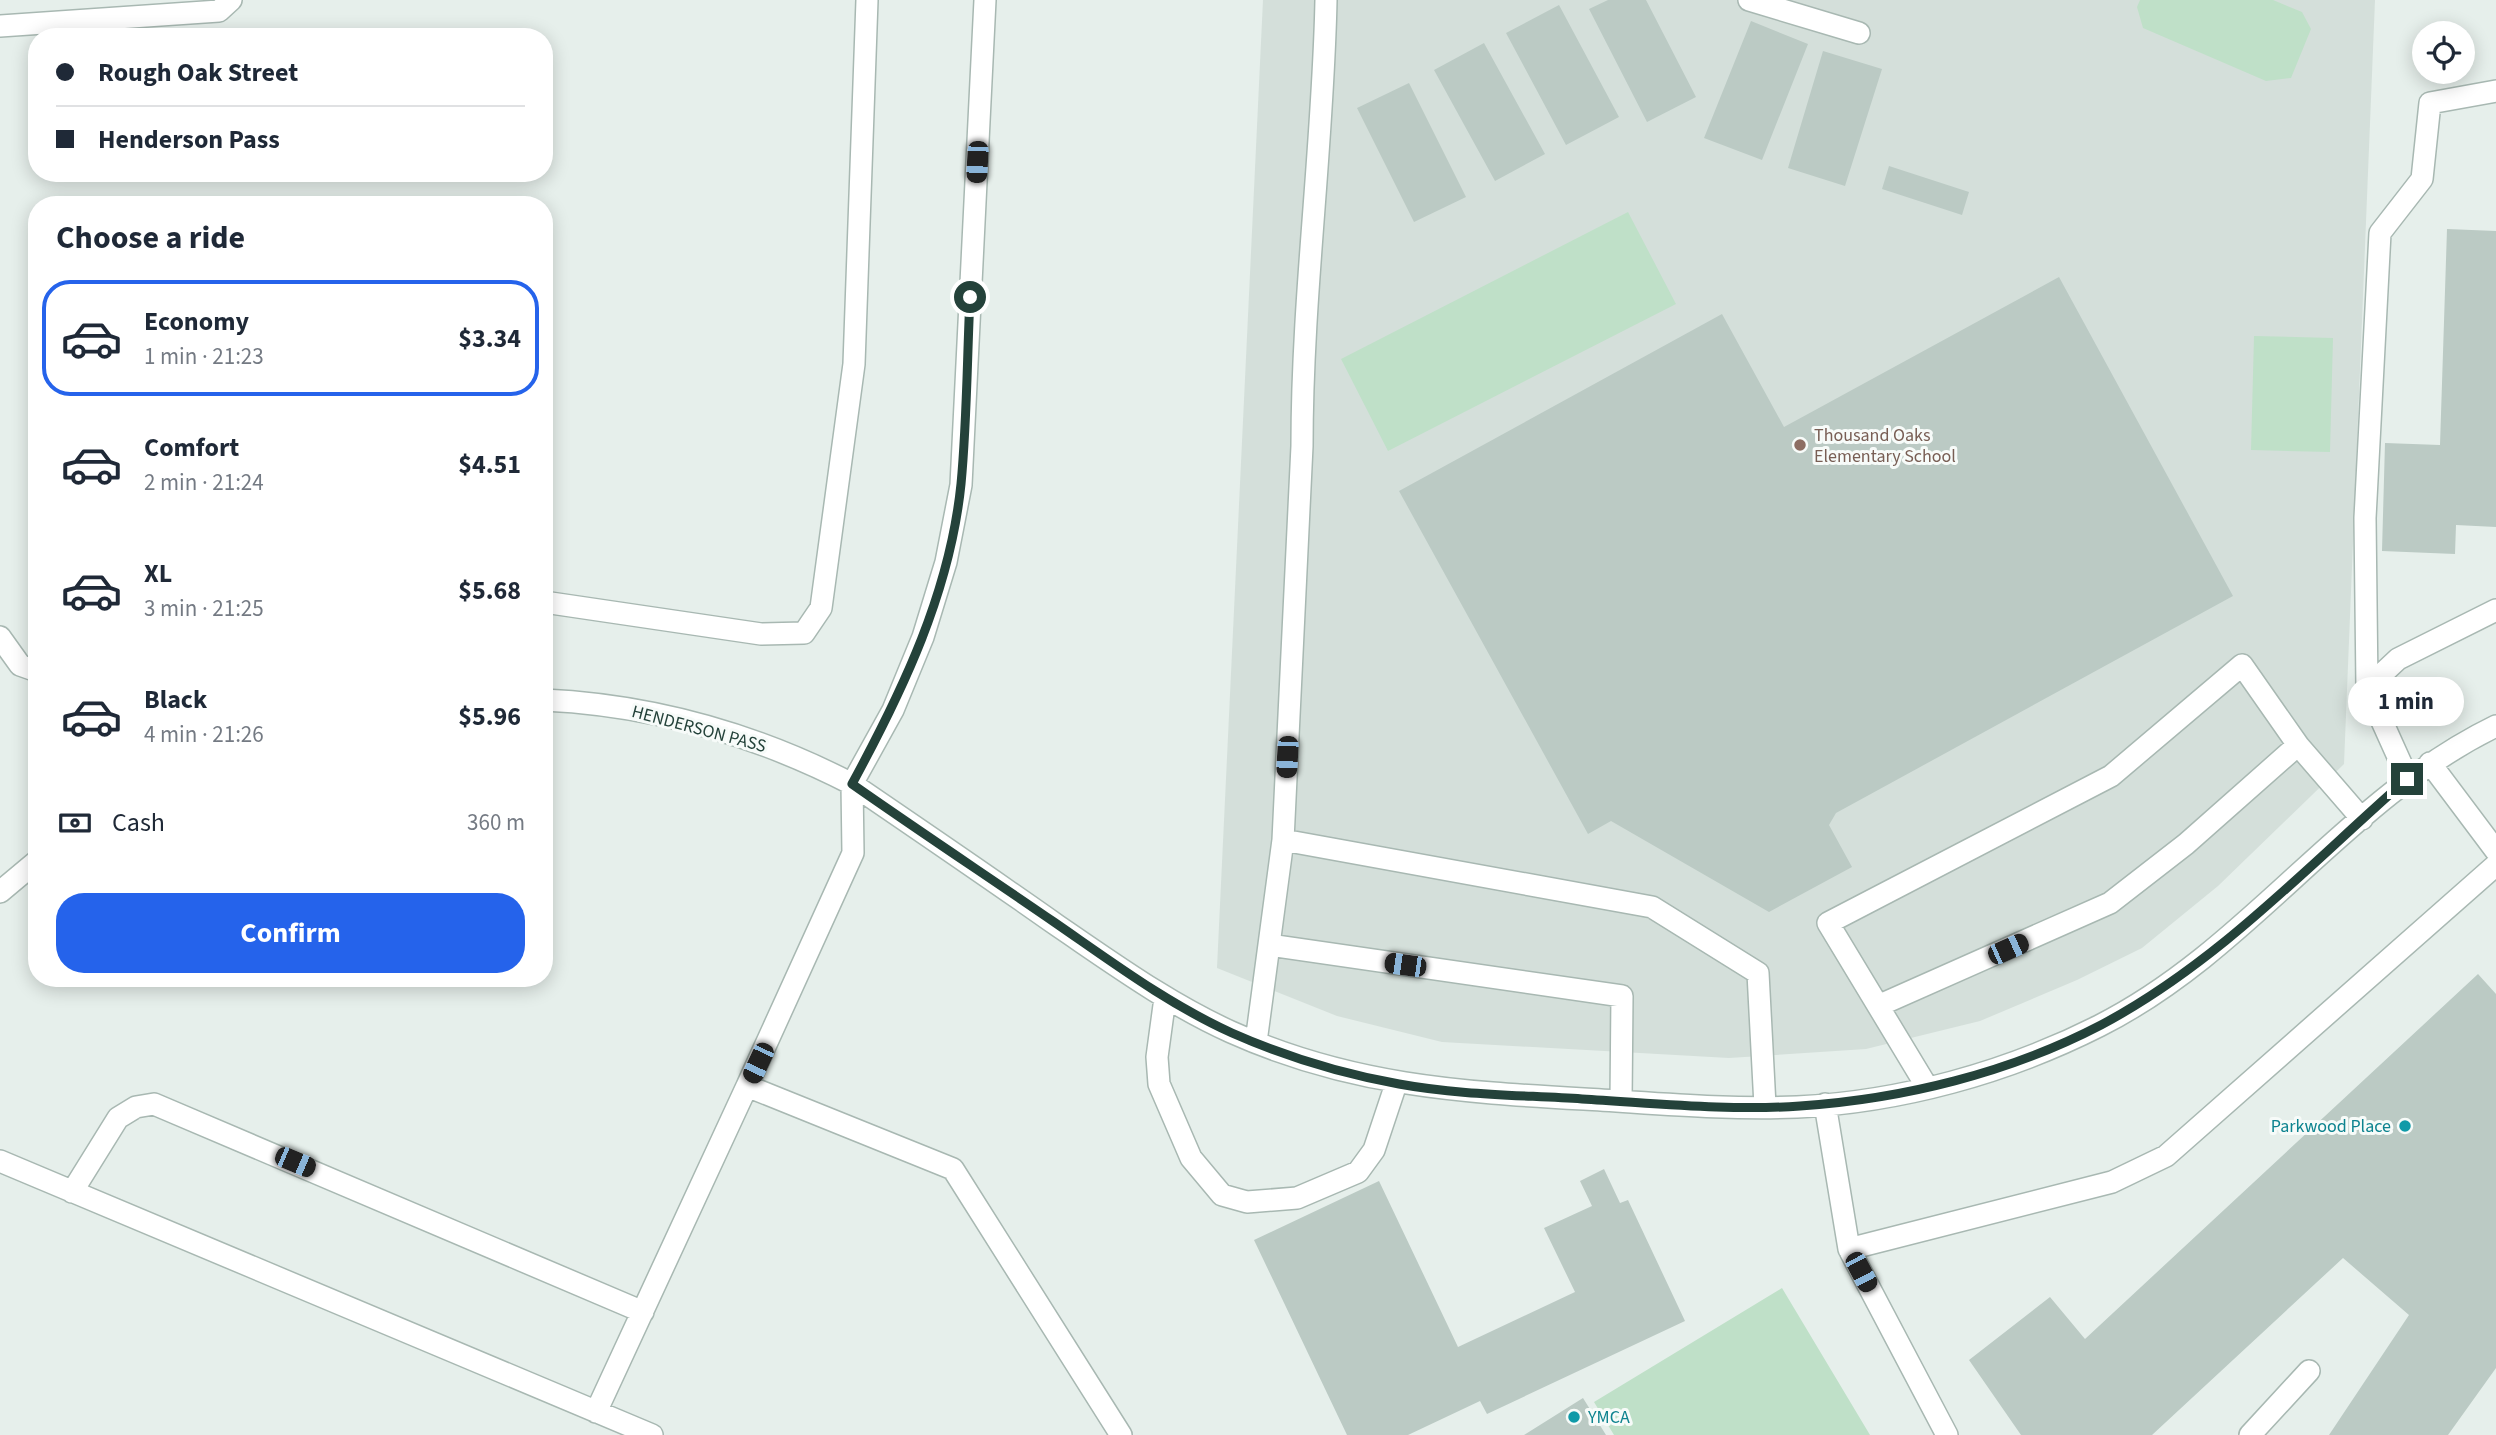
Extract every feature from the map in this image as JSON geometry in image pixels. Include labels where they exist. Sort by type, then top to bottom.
[{"type":"street","points":[[0,26],[219,11],[231,0]]},
{"type":"street","points":[[553,603],[761,634],[804,633],[821,608],[853,364],[867,0]]},
{"type":"street","points":[[596,1412],[853,853],[852,784],[893,710],[923,638],[946,562],[961,485],[985,0]]},
{"type":"street","points":[[1256,1042],[1283,840],[1302,446],[1302,384],[1324,98],[1326,0]]},
{"type":"street","points":[[1749,0],[1859,33]]},
{"type":"street","points":[[2407,779],[2367,688],[2365,519],[2381,233],[2422,179],[2430,103],[2496,91]]},
{"type":"street","points":[[2367,688],[2398,659],[2496,610]]},
{"type":"street","points":[[0,637],[20,665],[28,668]]},
{"type":"street","points":[[1927,1087],[1880,1005],[1828,923],[2111,776],[2242,665],[2298,745],[2362,819]]},
{"type":"street","name":"HENDERSON PASS","points":[[553,700],[580,701],[658,714],[722,731],[808,761],[852,784],[1165,999],[1256,1042],[1306,1060],[1396,1084],[1460,1092],[1765,1106],[1825,1104],[1875,1098],[1927,1087],[2027,1057],[2100,1026],[2166,986],[2232,937],[2407,779],[2460,743],[2496,726]]},
{"type":"street","points":[[1880,1005],[2110,903],[2159,865],[2298,745]]},
{"type":"street","points":[[2430,763],[2496,851]]},
{"type":"street","points":[[1283,840],[1652,907],[1758,973],[1765,1106]]},
{"type":"street","points":[[1849,1249],[2112,1182],[2166,1156],[2496,864]]},
{"type":"street","points":[[0,892],[28,869]]},
{"type":"street","points":[[1269,945],[1622,996],[1621,1101]]},
{"type":"street","points":[[1165,999],[1157,1057],[1159,1084],[1191,1158],[1222,1195],[1248,1202],[1297,1198],[1358,1172],[1374,1150],[1396,1084]]},
{"type":"street","points":[[747,1086],[953,1169],[1121,1435]]},
{"type":"street","points":[[72,1192],[117,1118],[136,1107],[154,1104],[643,1312]]},
{"type":"street","points":[[1825,1104],[1849,1249],[1947,1435]]},
{"type":"street","points":[[0,1161],[652,1435]]},
{"type":"street","points":[[2250,1435],[2309,1371]]},
{"type":"shaded area","name":"Thousand Oaks Elementary School","points":[[1263,0],[2375,0],[2344,764],[2218,886],[2142,948],[2077,980],[1980,1021],[1866,1049],[1729,1058],[1442,1042],[1337,1016],[1217,968]]},
{"type":"green space","points":[[2140,0],[2273,0],[2302,12],[2311,29],[2291,78],[2266,81],[2143,28],[2137,7]]},
{"type":"green space","points":[[1628,212],[1676,304],[1388,451],[1341,359]]},
{"type":"green space","points":[[2254,336],[2333,338],[2330,452],[2251,450]]},
{"type":"green space","points":[[1782,1288],[1870,1435],[1614,1435],[1594,1402]]},
{"type":"building","points":[[1608,0],[1646,0],[1696,97],[1647,122],[1589,9]]},
{"type":"building","points":[[1559,5],[1619,117],[1566,145],[1506,33]]},
{"type":"building","points":[[1751,21],[1808,44],[1762,160],[1704,138]]},
{"type":"building","points":[[1484,43],[1545,154],[1495,181],[1434,70]]},
{"type":"building","points":[[1823,51],[1882,69],[1845,186],[1788,168]]},
{"type":"building","points":[[1409,83],[1466,197],[1414,222],[1357,108]]},
{"type":"building","points":[[1889,166],[1969,192],[1962,215],[1882,189]]},
{"type":"building","points":[[2447,229],[2496,231],[2496,527],[2456,525],[2455,554],[2382,551],[2385,443],[2440,445]]},
{"type":"building","points":[[2059,277],[2233,596],[1836,813],[1829,825],[1852,867],[1769,912],[1611,821],[1588,834],[1399,491],[1722,314],[1784,427]]},
{"type":"building","name":"Parkwood Place","points":[[2478,974],[2496,994],[2496,1368],[2448,1435],[2329,1435],[2409,1315],[2343,1258],[2152,1435],[2021,1435],[1969,1360],[2050,1297],[2085,1339]]},
{"type":"building","points":[[1604,1169],[1620,1203],[1628,1200],[1685,1321],[1487,1414],[1480,1401],[1408,1435],[1347,1435],[1254,1240],[1379,1181],[1458,1347],[1575,1292],[1544,1228],[1592,1206],[1580,1181]]},
{"type":"building","name":"YMCA","points":[[1583,1398],[1606,1435],[1524,1435]]},
{"type":"place","name":"Thousand Oaks Elementary School","points":[[1800,445]]},
{"type":"place","name":"Parkwood Place","points":[[2405,1126]]},
{"type":"place","name":"YMCA","points":[[1574,1417]]},
{"type":"route","points":[[970,297],[961,485],[946,562],[923,638],[893,710],[852,784],[1165,999],[1232,1033],[1306,1060],[1396,1084],[1460,1092],[1719,1106],[1797,1107],[1875,1098],[1953,1082],[2027,1057],[2100,1026],[2166,986],[2232,937],[2407,779]]}]
